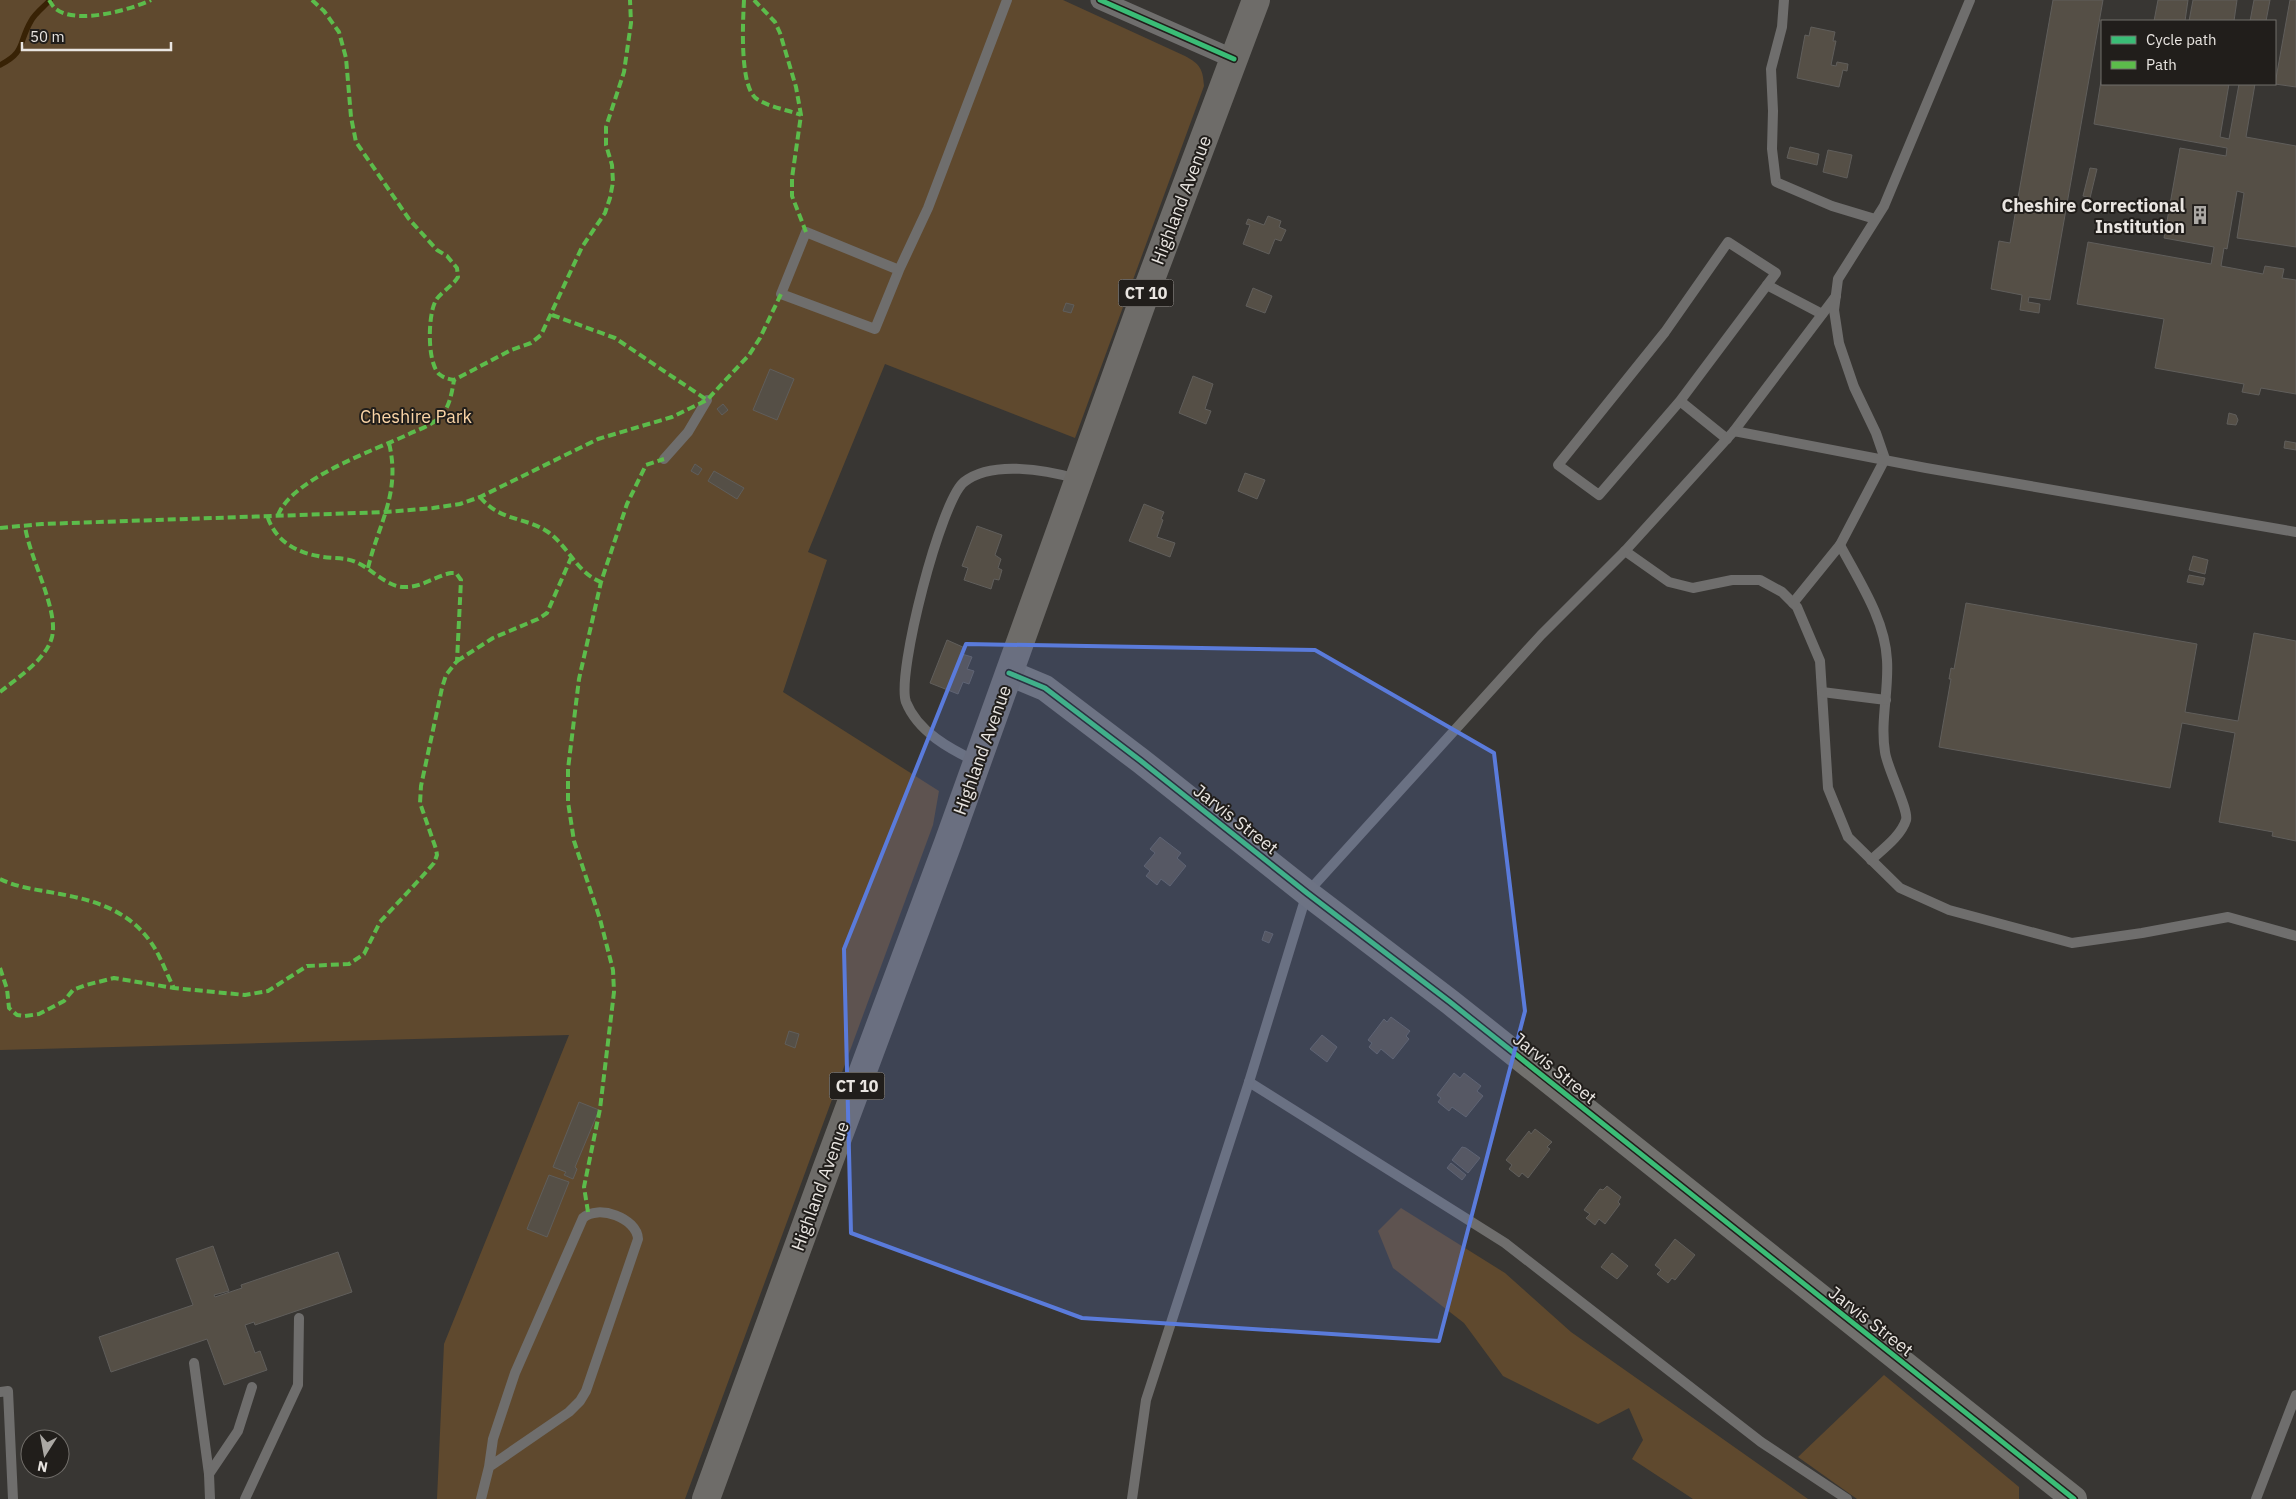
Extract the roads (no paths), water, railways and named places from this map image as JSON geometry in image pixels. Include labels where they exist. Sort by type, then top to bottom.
[{"type":"highway","name":"Highland Avenue","points":[[706,1499],[1256,0]]},
{"type":"street","points":[[1100,0],[1234,59]]},
{"type":"street","name":"Jarvis Street","points":[[1009,673],[1045,688],[1450,1002],[2074,1499]]},
{"type":"lane","points":[[899,270],[806,232],[781,294],[875,329],[899,270],[928,208],[1007,0]]},
{"type":"lane","points":[[1784,0],[1782,26],[1771,69],[1772,149],[1776,182],[1832,206],[1875,219]]},
{"type":"lane","points":[[1793,603],[1840,545],[1885,459],[1876,433],[1854,387],[1839,343],[1834,310],[1838,279],[1884,206],[1970,0]]},
{"type":"lane","points":[[1728,242],[1776,273],[1680,401],[1599,495],[1558,465],[1665,332],[1728,242]]},
{"type":"lane","points":[[1767,285],[1822,314]]},
{"type":"lane","points":[[1132,1499],[1146,1400],[1249,1082],[1307,893],[1541,635],[1625,551],[1730,435],[1836,295]]},
{"type":"lane","points":[[664,458],[693,425],[707,400]]},
{"type":"lane","points":[[1680,401],[1730,435],[1885,459],[2296,532]]},
{"type":"lane","points":[[977,762],[956,752],[922,727],[906,701],[906,668],[914,622],[929,564],[952,500],[963,483],[977,474],[995,470],[1028,470],[1058,474],[1079,480]]},
{"type":"lane","points":[[1840,545],[1876,613],[1884,637],[1887,659],[1886,700],[1883,724],[1884,752],[1894,785],[1905,808],[1906,819],[1899,833],[1871,860]]},
{"type":"lane","points":[[1625,551],[1669,582],[1692,588],[1732,580],[1760,580],[1782,592],[1797,607],[1820,660],[1828,788],[1848,837],[1900,888],[1949,910],[2072,943],[2142,933],[2228,917],[2296,936]]},
{"type":"lane","points":[[1822,692],[1886,700]]},
{"type":"lane","points":[[1249,1082],[1505,1243],[1761,1442],[1847,1499]]},
{"type":"lane","points":[[481,1499],[489,1467],[493,1439],[515,1374],[583,1218],[588,1212],[595,1212],[610,1215],[633,1224],[638,1232],[638,1239],[586,1391],[580,1401],[569,1412],[489,1467]]},
{"type":"lane","points":[[245,1499],[298,1385],[300,1318]]},
{"type":"lane","points":[[194,1363],[209,1474],[210,1499]]},
{"type":"lane","points":[[209,1474],[238,1431],[252,1387]]},
{"type":"lane","points":[[0,1392],[8,1391],[13,1499]]},
{"type":"lane","points":[[2256,1499],[2296,1395]]},
{"type":"waterway","points":[[0,65],[18,51],[33,18],[50,0]]},
{"type":"place","name":"Cheshire Correctional Institution","points":[[2200,215]]},
{"type":"park label","name":"Cheshire Park","points":[[416,416]]}]
